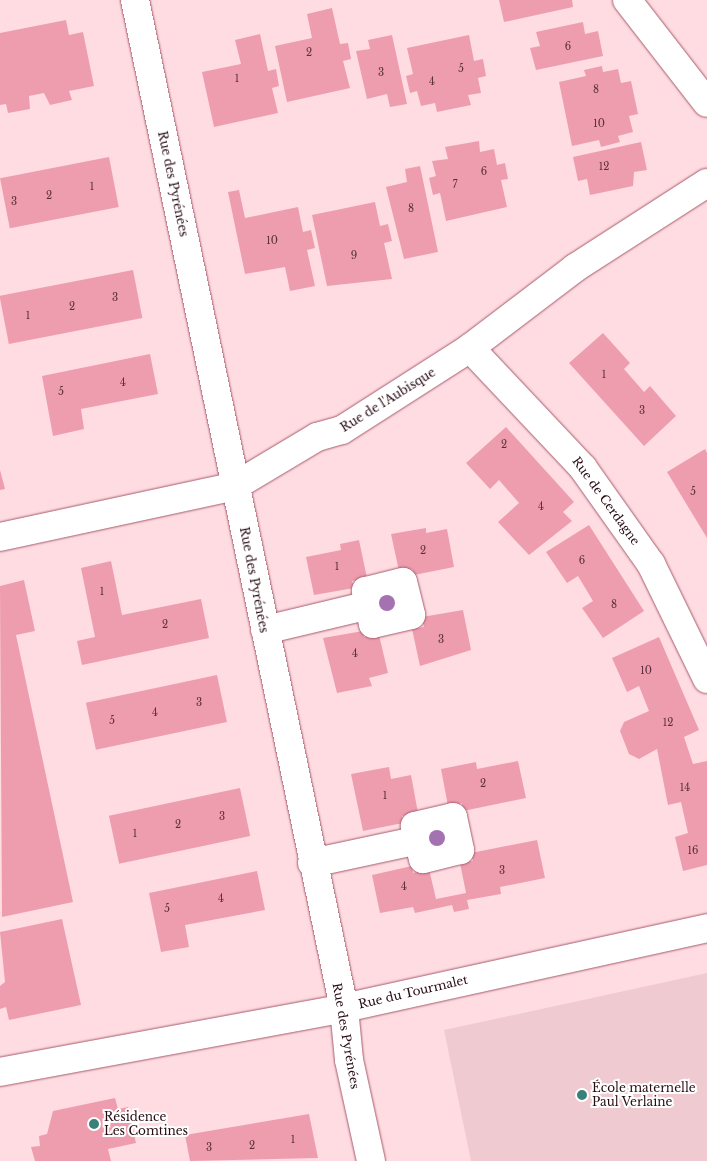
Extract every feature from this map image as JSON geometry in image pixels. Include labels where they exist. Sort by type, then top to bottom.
[{"type":"street","name":"Rue des Pyrénées","points":[[134,0],[236,486],[312,863],[344,1008],[349,1060],[371,1161]]},
{"type":"street","points":[[627,0],[707,103]]},
{"type":"street","name":"Rue de l'Aubisque","points":[[0,537],[236,486],[317,437],[342,430],[470,348],[575,268],[707,183]]},
{"type":"street","name":"Rue de Cerdagne","points":[[470,348],[583,468],[651,564],[707,679]]},
{"type":"street","points":[[265,630],[369,605]]},
{"type":"street","points":[[312,863],[419,840]]},
{"type":"street","name":"Rue du Tourmalet","points":[[0,1072],[344,1008],[707,928]]},
{"type":"shaded area","name":"École maternelle Paul Verlaine","points":[[707,973],[707,1161],[471,1161],[444,1030]]},
{"type":"building","points":[[499,0],[572,0],[573,7],[504,22]]},
{"type":"building","points":[[332,8],[340,44],[348,43],[351,59],[343,61],[350,88],[287,102],[275,46],[312,38],[307,14]]},
{"type":"building","points":[[66,20],[69,35],[83,32],[94,86],[69,91],[72,100],[50,105],[44,93],[29,96],[30,109],[8,113],[6,104],[0,105],[0,33]]},
{"type":"building","points":[[583,22],[585,34],[598,31],[603,56],[536,70],[530,48],[540,46],[536,32]]},
{"type":"building","points":[[260,34],[268,71],[276,69],[279,86],[272,88],[278,113],[214,127],[202,72],[241,64],[235,40]]},
{"type":"building","points":[[392,35],[407,104],[390,107],[387,94],[367,99],[356,51],[370,49],[368,40]]},
{"type":"building","points":[[469,35],[474,61],[483,59],[486,76],[478,78],[481,93],[468,95],[471,105],[437,112],[435,103],[421,106],[417,91],[410,93],[406,76],[413,74],[407,48]]},
{"type":"building","points":[[602,66],[603,72],[618,69],[621,83],[631,81],[638,114],[629,116],[633,132],[618,136],[620,142],[601,147],[599,140],[572,146],[559,82],[586,76],[584,70]]},
{"type":"building","points":[[479,141],[480,152],[494,149],[497,165],[505,163],[508,179],[501,180],[507,207],[446,221],[440,193],[433,195],[429,178],[436,176],[432,161],[448,159],[445,147]]},
{"type":"building","points":[[641,142],[647,170],[634,172],[633,186],[590,195],[587,179],[578,181],[573,157]]},
{"type":"building","points":[[109,157],[119,207],[10,228],[0,178]]},
{"type":"building","points":[[420,166],[438,252],[404,259],[386,187],[407,182],[405,169]]},
{"type":"building","points":[[239,190],[245,218],[298,207],[303,232],[311,230],[315,248],[307,250],[315,286],[290,291],[285,267],[245,274],[228,192]]},
{"type":"building","points":[[375,202],[380,226],[388,224],[392,241],[384,243],[392,279],[327,286],[312,215]]},
{"type":"building","points":[[133,270],[142,318],[9,344],[0,296]]},
{"type":"building","points":[[603,333],[630,363],[624,369],[644,392],[650,386],[676,416],[644,446],[569,363]]},
{"type":"building","points":[[150,354],[158,394],[81,409],[84,429],[53,436],[42,376]]},
{"type":"building","points":[[506,427],[574,502],[563,512],[572,521],[529,555],[498,522],[519,503],[499,480],[490,489],[466,463]]},
{"type":"building","points":[[705,449],[707,453],[707,538],[667,472]]},
{"type":"building","points":[[0,470],[5,489],[0,490]]},
{"type":"building","points":[[589,525],[644,611],[603,638],[582,608],[593,601],[578,576],[567,583],[546,552]]},
{"type":"building","points":[[426,528],[426,533],[447,529],[454,567],[414,575],[412,569],[399,571],[391,534]]},
{"type":"building","points":[[359,540],[367,578],[352,581],[354,588],[314,595],[306,557],[341,550],[340,544]]},
{"type":"building","points":[[111,561],[122,615],[201,599],[209,638],[82,665],[77,641],[95,637],[81,568]]},
{"type":"building","points":[[24,580],[35,631],[16,635],[73,902],[2,917],[0,586]]},
{"type":"building","points":[[463,610],[471,650],[420,666],[412,629],[424,627],[422,617]]},
{"type":"building","points":[[363,631],[364,637],[379,635],[388,673],[369,678],[372,686],[337,693],[323,638]]},
{"type":"building","points":[[659,637],[699,730],[684,737],[693,764],[707,761],[707,865],[683,871],[675,837],[688,833],[681,802],[668,805],[657,749],[639,759],[629,754],[620,731],[624,722],[649,711],[639,686],[627,692],[612,658]]},
{"type":"building","points":[[217,675],[227,722],[96,750],[86,703]]},
{"type":"building","points":[[518,761],[526,798],[463,811],[462,803],[448,806],[441,769],[476,762],[477,769]]},
{"type":"building","points":[[389,767],[391,779],[411,775],[418,813],[402,816],[403,823],[363,831],[351,774]]},
{"type":"building","points":[[240,788],[250,836],[119,864],[109,816]]},
{"type":"building","points":[[537,840],[545,878],[500,887],[501,894],[467,900],[469,909],[454,912],[452,905],[415,913],[413,907],[380,913],[372,875],[412,866],[413,873],[429,869],[436,899],[466,893],[460,863],[473,861],[471,853]]},
{"type":"building","points":[[257,871],[265,910],[185,925],[189,947],[161,952],[149,893]]},
{"type":"building","points":[[62,919],[81,1005],[9,1020],[6,1007],[0,1009],[0,986],[5,982],[0,932]]},
{"type":"building","name":"Résidence Les Comtines","points":[[115,1098],[118,1109],[128,1107],[136,1143],[108,1149],[111,1161],[35,1161],[31,1147],[40,1146],[39,1136],[47,1134],[53,1111]]},
{"type":"building","points":[[309,1114],[318,1158],[190,1161],[185,1135]]},
{"type":"place","name":"École maternelle Paul Verlaine","points":[[582,1095]]},
{"type":"place","name":"Résidence Les Comtines","points":[[94,1124]]}]
